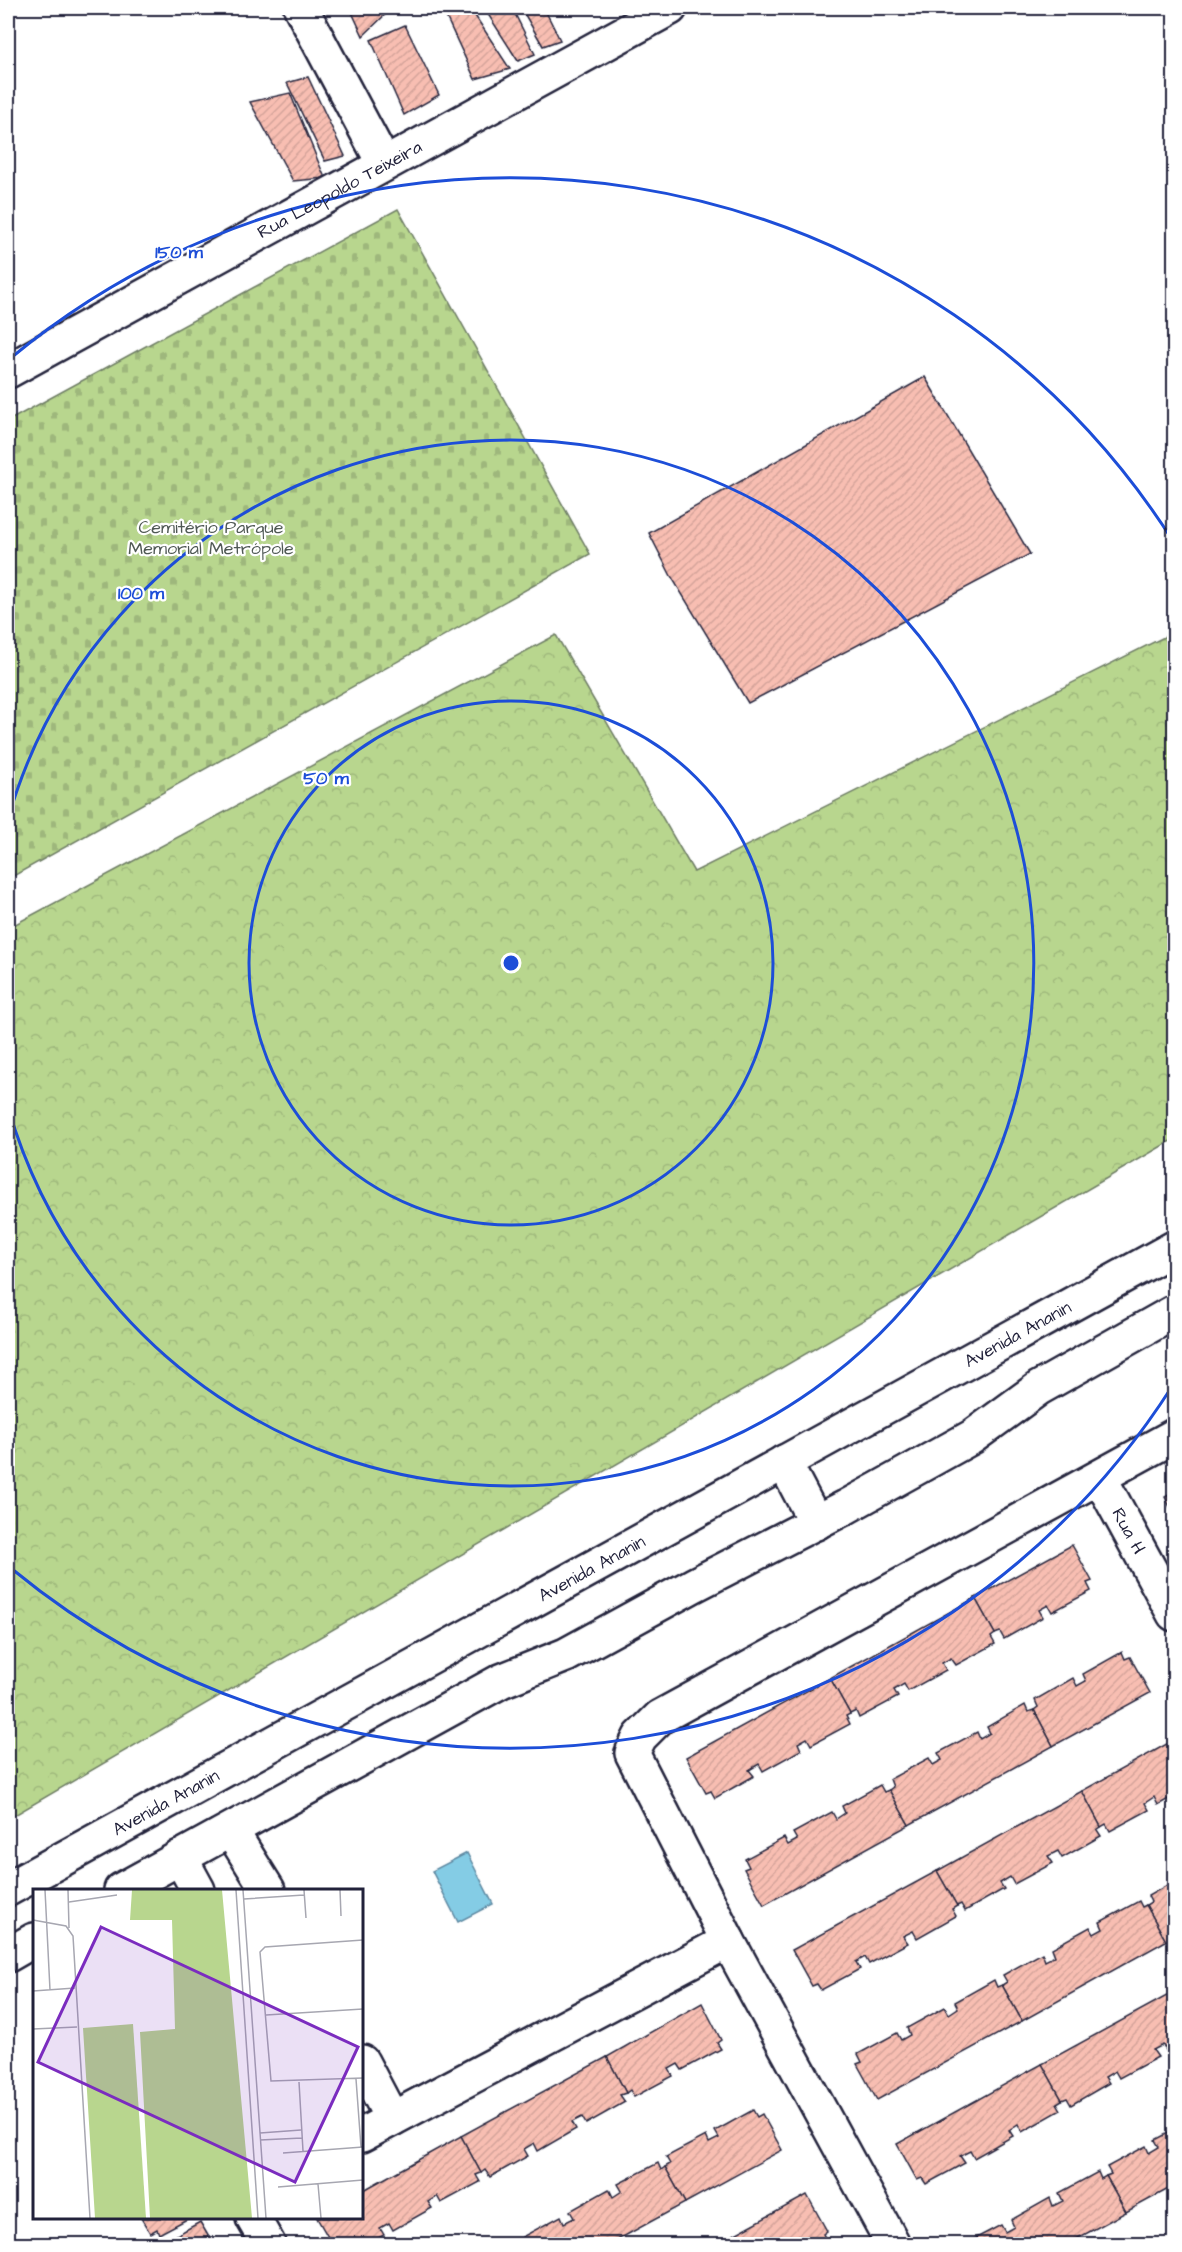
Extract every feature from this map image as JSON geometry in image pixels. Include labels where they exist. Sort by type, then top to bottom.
[{"type":"main road","points":[[301,8],[384,164]]},
{"type":"main road","name":"Rua Leopoldo Teixeira","points":[[8,371],[660,10]]},
{"type":"main road","name":"Avenida Ananin","points":[[8,1889],[1174,1248]]},
{"type":"main road","points":[[124,1889],[180,1857],[232,1832],[501,1681],[566,1656],[694,1585],[816,1523],[972,1437],[1039,1388],[1174,1312]]},
{"type":"main road","points":[[893,2244],[728,1941],[632,1753],[640,1737],[660,1717],[1174,1436]]},
{"type":"main road","points":[[784,1462],[816,1523]]},
{"type":"main road","name":"Rua H","points":[[1100,1478],[1174,1614]]},
{"type":"main road","points":[[232,1832],[267,1889]]},
{"type":"main road","points":[[180,1857],[197,1889]]},
{"type":"main road","points":[[8,1955],[33,1941]]},
{"type":"main road","points":[[363,2134],[728,1941]]},
{"type":"main road","points":[[363,2064],[392,2119]]},
{"type":"main road","points":[[254,2219],[268,2244]]},
{"type":"green space","name":"Cemitério Parque Memorial Metrópole","points":[[398,209],[590,554],[8,879],[8,421]]},
{"type":"green space","points":[[1174,632],[1174,1139],[8,1819],[8,928],[556,635],[694,872]]},
{"type":"water","points":[[467,1853],[493,1904],[458,1922],[432,1871]]},
{"type":"building","points":[[350,8],[392,8],[363,36]]},
{"type":"building","points":[[442,8],[470,8],[510,69],[475,79]]},
{"type":"building","points":[[484,8],[512,8],[535,54],[518,61]]},
{"type":"building","points":[[521,8],[544,8],[560,40],[543,46]]},
{"type":"building","points":[[405,25],[439,95],[404,115],[371,40]]},
{"type":"building","points":[[308,77],[345,156],[325,161],[287,83]]},
{"type":"building","points":[[290,93],[325,178],[293,181],[250,102]]},
{"type":"building","points":[[925,377],[1030,554],[748,703],[671,576],[649,533]]},
{"type":"building","points":[[1174,1492],[1174,1515],[1165,1497]]},
{"type":"building","points":[[1072,1545],[1092,1581],[1087,1583],[1091,1591],[1052,1612],[1048,1605],[1039,1610],[1043,1617],[1004,1639],[1000,1632],[995,1634],[975,1598]]},
{"type":"building","points":[[975,1598],[995,1634],[991,1637],[995,1644],[956,1665],[951,1658],[942,1663],[946,1670],[908,1691],[904,1684],[894,1690],[898,1697],[859,1718],[856,1711],[850,1714],[830,1678]]},
{"type":"building","points":[[1122,1652],[1125,1659],[1130,1657],[1150,1693],[1053,1746],[1034,1710],[1038,1707],[1035,1700],[1073,1678],[1077,1686],[1086,1681],[1083,1674]]},
{"type":"building","points":[[830,1678],[850,1714],[846,1716],[850,1724],[811,1745],[807,1738],[798,1743],[801,1750],[763,1771],[759,1764],[749,1770],[754,1776],[715,1798],[711,1791],[706,1793],[686,1757]]},
{"type":"building","points":[[1025,1705],[1028,1712],[1034,1710],[1053,1746],[909,1825],[889,1790],[893,1787],[890,1779],[929,1758],[933,1765],[942,1760],[938,1753],[977,1732],[980,1739],[990,1733],[987,1727]]},
{"type":"building","points":[[1174,1740],[1174,1796],[1158,1805],[1154,1797],[1145,1803],[1149,1810],[1110,1831],[1106,1824],[1101,1827],[1082,1791]]},
{"type":"building","points":[[880,1785],[884,1792],[889,1790],[909,1825],[764,1905],[744,1869],[749,1867],[745,1859],[784,1838],[788,1845],[797,1840],[793,1833],[832,1812],[836,1819],[845,1813],[842,1806]]},
{"type":"building","points":[[1082,1791],[1101,1827],[1097,1830],[1101,1836],[1062,1858],[1058,1851],[1048,1856],[1053,1863],[1014,1884],[1010,1877],[1000,1883],[1004,1889],[965,1911],[961,1904],[957,1906],[937,1871]]},
{"type":"building","points":[[937,1871],[957,1906],[952,1909],[956,1916],[917,1938],[913,1931],[903,1936],[908,1943],[869,1964],[865,1957],[856,1962],[860,1969],[821,1990],[817,1984],[812,1986],[792,1950]]},
{"type":"building","points":[[1174,1881],[1174,1936],[1166,1941],[1146,1905],[1151,1902],[1148,1896]]},
{"type":"building","points":[[1139,1901],[1142,1907],[1146,1905],[1166,1941],[1022,2021],[1002,1985],[1007,1982],[1003,1975],[1042,1953],[1045,1961],[1055,1956],[1052,1948],[1090,1927],[1094,1934],[1103,1929],[1100,1922]]},
{"type":"building","points":[[994,1980],[997,1987],[1002,1985],[1022,2021],[877,2100],[857,2064],[862,2062],[858,2054],[897,2033],[901,2040],[910,2035],[907,2028],[945,2007],[949,2014],[958,2008],[955,2002]]},
{"type":"building","points":[[1174,1992],[1174,2048],[1167,2052],[1163,2045],[1153,2050],[1158,2057],[1119,2078],[1115,2071],[1105,2077],[1109,2083],[1071,2105],[1067,2098],[1062,2100],[1042,2064]]},
{"type":"building","points":[[702,2003],[721,2040],[717,2043],[721,2049],[682,2070],[678,2064],[669,2069],[673,2076],[634,2097],[630,2090],[626,2093],[607,2057]]},
{"type":"building","points":[[607,2057],[626,2093],[620,2095],[625,2102],[586,2124],[582,2117],[572,2122],[576,2129],[538,2151],[534,2143],[524,2149],[528,2156],[490,2177],[485,2170],[481,2173],[461,2136]]},
{"type":"building","points":[[1042,2064],[1062,2100],[1057,2103],[1061,2110],[1022,2132],[1018,2124],[1009,2130],[1013,2136],[974,2158],[970,2151],[960,2156],[965,2163],[926,2184],[922,2178],[917,2180],[897,2144]]},
{"type":"building","points":[[753,2110],[757,2117],[762,2114],[782,2150],[685,2203],[665,2167],[670,2164],[666,2157],[706,2136],[709,2143],[719,2138],[715,2131]]},
{"type":"building","points":[[1174,2130],[1174,2186],[1126,2212],[1106,2176],[1111,2174],[1107,2167],[1146,2146],[1149,2153],[1159,2147],[1155,2140]]},
{"type":"building","points":[[461,2136],[481,2173],[476,2175],[480,2182],[441,2203],[437,2196],[428,2202],[432,2208],[393,2230],[389,2223],[380,2228],[384,2235],[367,2244],[332,2244],[318,2219],[363,2219],[363,2190]]},
{"type":"building","points":[[658,2163],[661,2170],[665,2167],[685,2203],[610,2244],[525,2244],[522,2237],[561,2216],[564,2223],[574,2218],[570,2211],[609,2189],[613,2197],[622,2191],[618,2184]]},
{"type":"building","points":[[1098,2172],[1101,2179],[1106,2176],[1126,2212],[1067,2244],[965,2244],[1001,2225],[1005,2232],[1014,2227],[1011,2220],[1050,2198],[1053,2206],[1063,2201],[1059,2193]]},
{"type":"building","points":[[807,2195],[827,2231],[823,2234],[827,2241],[820,2244],[717,2244]]},
{"type":"building","points":[[142,2219],[187,2219],[159,2234],[157,2229],[150,2233]]},
{"type":"building","points":[[200,2222],[213,2244],[166,2244],[164,2242]]}]
